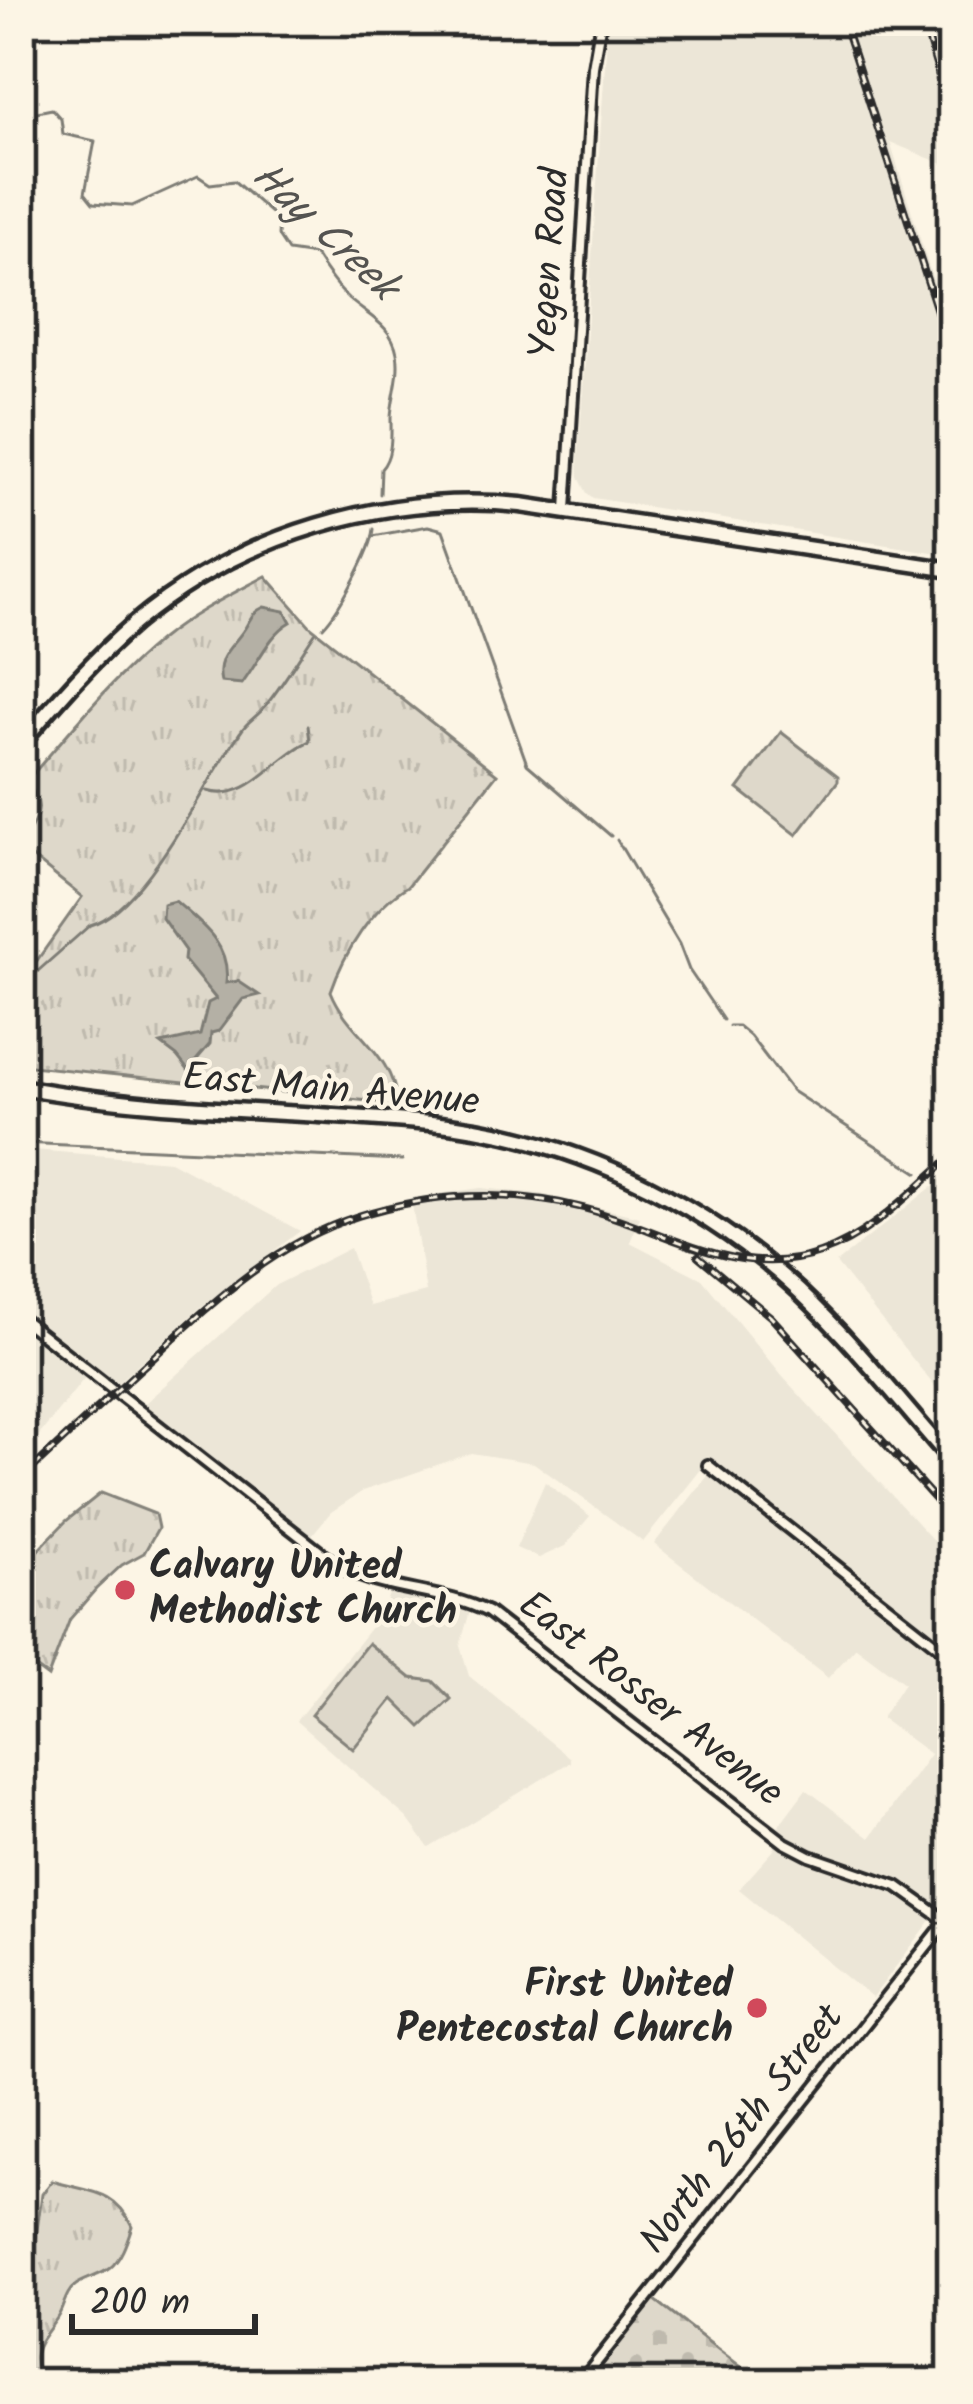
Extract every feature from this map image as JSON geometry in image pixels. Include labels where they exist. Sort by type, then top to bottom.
[{"type":"main road","points":[[21,742],[93,662],[147,613],[210,571],[283,537],[359,515],[420,505],[490,502],[952,570]]},
{"type":"main road","name":"East Main Avenue","points":[[21,1088],[180,1109],[448,1125],[541,1145],[609,1169],[687,1208],[779,1274],[841,1335],[952,1461]]},
{"type":"street","name":"Yegen Road","points":[[566,510],[593,67],[601,21]]},
{"type":"street","name":"East Rosser Avenue","points":[[21,1318],[330,1561],[369,1581],[454,1598],[488,1612],[785,1843],[897,1886],[950,1920]]},
{"type":"street","points":[[708,1465],[952,1657]]},
{"type":"street","name":"North 26th Street","points":[[580,2383],[950,1920]]},
{"type":"shaded area","points":[[608,21],[952,21],[952,172],[950,167],[890,142],[952,341],[952,550],[931,552],[593,498],[587,493],[578,462]]},
{"type":"shaded area","points":[[264,607],[285,611],[291,622],[270,642],[242,684],[221,682],[226,652]]},
{"type":"shaded area","points":[[175,901],[219,946],[226,983],[238,981],[259,995],[243,999],[219,1031],[211,1033],[210,1044],[188,1070],[161,1044],[200,1035],[208,1003],[216,999],[184,960],[185,951],[162,918],[163,904]]},
{"type":"shaded area","points":[[21,1149],[170,1161],[300,1231],[202,1306],[116,1384],[21,1309]]},
{"type":"shaded area","points":[[952,1171],[952,1408],[836,1263]]},
{"type":"shaded area","points":[[481,1188],[540,1194],[640,1217],[630,1242],[702,1279],[782,1376],[952,1561],[952,1615],[938,1633],[952,1644],[952,1915],[941,1907],[872,1998],[739,1889],[774,1850],[780,1824],[806,1789],[870,1838],[930,1754],[881,1718],[904,1683],[856,1647],[828,1678],[654,1544],[711,1472],[703,1467],[643,1542],[534,1463],[471,1453],[363,1491],[331,1512],[311,1536],[144,1404],[276,1285],[350,1248],[370,1306],[426,1292],[411,1198]]},
{"type":"shaded area","points":[[21,1325],[86,1376],[36,1439],[21,1427]]},
{"type":"shaded area","points":[[545,1482],[590,1516],[565,1546],[539,1558],[516,1548]]},
{"type":"shaded area","points":[[390,1592],[470,1611],[460,1646],[469,1676],[570,1758],[429,1848],[407,1818],[296,1721],[380,1616]]},
{"type":"green space","points":[[266,576],[311,627],[497,774],[408,886],[371,918],[331,991],[387,1069],[398,1104],[21,1065],[21,983],[82,897],[21,848],[38,809],[26,782],[142,655],[186,621]]},
{"type":"green space","points":[[781,732],[838,776],[797,835],[738,789]]},
{"type":"green space","points":[[101,1493],[155,1514],[158,1528],[144,1553],[122,1565],[70,1619],[48,1677],[21,1657],[21,1568]]},
{"type":"green space","points":[[368,1643],[411,1678],[433,1681],[451,1699],[421,1727],[393,1699],[353,1749],[311,1715]]},
{"type":"green space","points":[[52,2181],[108,2198],[132,2226],[114,2264],[72,2288],[40,2342],[36,2364],[46,2383],[21,2383],[21,2245],[36,2237],[42,2194]]},
{"type":"green space","points":[[654,2300],[762,2383],[588,2383]]},
{"type":"waterway","name":"Hay Creek","points":[[21,141],[37,112],[52,109],[61,119],[63,134],[95,141],[85,193],[93,203],[132,206],[198,176],[210,184],[234,181],[279,220],[278,236],[288,251],[315,255],[344,294],[385,328],[397,353],[391,444],[381,469],[380,494]]},
{"type":"waterway","points":[[373,536],[428,526],[443,530],[527,764],[611,836]]},
{"type":"waterway","name":"Hay Creek","points":[[323,627],[354,580],[374,529]]},
{"type":"waterway","name":"Hay Creek","points":[[21,986],[132,895],[174,840],[242,730],[269,702],[315,633]]},
{"type":"waterway","points":[[207,791],[222,793],[249,785],[310,741],[308,726]]},
{"type":"waterway","points":[[617,840],[679,944],[689,970],[723,1020]]},
{"type":"waterway","points":[[729,1026],[738,1026],[750,1036],[792,1091],[918,1173]]},
{"type":"waterway","points":[[21,1143],[402,1160]]},
{"type":"railway","points":[[843,21],[952,357]]},
{"type":"railway","points":[[923,21],[952,119]]},
{"type":"railway","points":[[21,1479],[246,1277],[299,1242],[358,1216],[441,1198],[527,1198],[583,1208],[729,1257],[789,1260],[820,1253],[857,1235],[952,1156]]},
{"type":"railway","points":[[698,1256],[771,1317],[952,1518]]},
{"type":"place","name":"Calvary United Methodist Church","points":[[125,1590]]},
{"type":"place","name":"First United Pentecostal Church","points":[[757,2008]]}]
